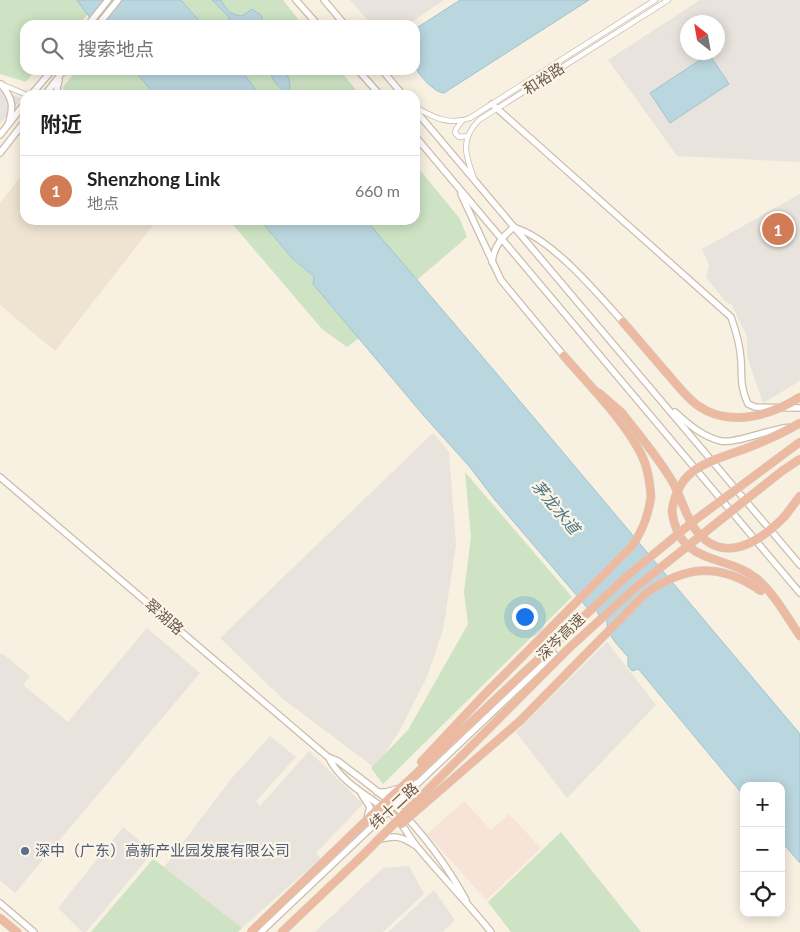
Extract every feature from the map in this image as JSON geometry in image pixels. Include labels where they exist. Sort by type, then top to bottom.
[{"type":"highway","points":[[623,322],[665,371],[698,405],[720,416],[742,418],[762,415],[783,407],[800,397]]},
{"type":"highway","points":[[251,932],[371,816],[485,694],[631,547],[639,536],[648,516],[652,497],[650,481],[641,453],[623,426],[564,356]]},
{"type":"highway","points":[[586,382],[622,413],[672,481],[694,529],[704,539],[715,545],[730,548],[746,546],[759,538],[785,516],[800,496]]},
{"type":"highway","points":[[800,424],[766,440],[704,463],[680,483],[674,498],[672,511],[674,524],[681,538],[690,548],[702,556],[748,573],[786,615],[800,636]]},
{"type":"highway","name":"深岑高速","points":[[371,816],[626,577],[695,520],[800,442]]},
{"type":"highway","name":"深岑高速","points":[[361,857],[568,649],[628,594],[767,482],[800,458]]},
{"type":"highway","points":[[281,932],[361,857],[520,721],[645,594],[661,582],[678,574],[712,571],[730,574],[763,590]]},
{"type":"highway","points":[[0,918],[17,932]]},
{"type":"street","points":[[92,20],[108,0]]},
{"type":"street","points":[[102,20],[118,0]]},
{"type":"street","points":[[296,0],[314,20]]},
{"type":"street","points":[[324,0],[341,20]]},
{"type":"street","name":"和裕路","points":[[462,121],[470,118],[655,0]]},
{"type":"street","name":"和裕路","points":[[468,136],[472,127],[479,120],[668,0]]},
{"type":"street","points":[[35,90],[48,75]]},
{"type":"street","points":[[362,75],[376,90]]},
{"type":"street","points":[[386,75],[399,90]]},
{"type":"street","points":[[49,90],[60,76]]},
{"type":"street","points":[[57,90],[60,76]]},
{"type":"street","points":[[1,84],[20,92]]},
{"type":"street","points":[[1,84],[10,94],[11,99],[11,114],[8,125]]},
{"type":"street","points":[[492,104],[731,317],[739,343],[741,382],[748,404],[755,407],[800,408]]},
{"type":"street","points":[[0,135],[20,109]]},
{"type":"street","points":[[420,110],[442,121],[462,121]]},
{"type":"street","points":[[420,114],[476,184],[661,399],[800,565]]},
{"type":"street","points":[[462,121],[455,133],[460,137],[468,136],[466,151],[468,163],[476,184]]},
{"type":"street","points":[[0,153],[20,127]]},
{"type":"street","points":[[420,142],[800,593]]},
{"type":"street","points":[[457,186],[492,263],[507,289],[564,356]]},
{"type":"street","points":[[492,263],[493,254],[501,239],[514,227]]},
{"type":"street","points":[[514,227],[528,232],[544,242],[593,288],[623,322]]},
{"type":"street","points":[[661,399],[701,433],[722,441],[743,438],[800,424]]},
{"type":"street","name":"翠湖路","points":[[0,476],[328,757],[338,761],[395,806],[456,882],[466,900]]},
{"type":"street","name":"纬十二路","points":[[261,932],[554,654]]},
{"type":"street","points":[[281,932],[534,687],[528,679]]},
{"type":"street","name":"翠湖路","points":[[328,757],[334,768],[359,791],[397,819],[417,847],[466,900],[491,932]]},
{"type":"street","points":[[421,836],[412,822],[414,813],[441,776]]},
{"type":"street","points":[[377,792],[386,792],[419,783]]},
{"type":"street","points":[[359,791],[370,807],[361,837]]},
{"type":"street","points":[[374,841],[394,836],[404,838],[417,847]]},
{"type":"street","points":[[0,903],[34,932]]},
{"type":"street","points":[[0,909],[18,919]]},
{"type":"shaded area","points":[[350,0],[444,0],[414,20],[368,20]]},
{"type":"shaded area","points":[[700,0],[800,0],[800,162],[677,156],[608,60]]},
{"type":"shaded area","points":[[0,87],[20,100],[0,124]]},
{"type":"shaded area","points":[[20,177],[20,225],[153,225],[55,351],[0,305],[0,203]]},
{"type":"shaded area","points":[[800,194],[800,381],[763,403],[747,356],[747,337],[732,305],[725,301],[706,277],[709,265],[702,249]]},
{"type":"shaded area","points":[[433,433],[449,452],[456,545],[443,630],[427,677],[400,730],[375,768],[283,699],[220,638]]},
{"type":"shaded area","points":[[147,628],[200,673],[15,893],[0,880],[0,655],[2,653],[30,676],[23,685],[68,722]]},
{"type":"shaded area","points":[[607,642],[656,705],[567,798],[516,732]]},
{"type":"shaded area","points":[[270,736],[296,757],[256,801],[260,806],[309,751],[363,804],[316,853],[321,858],[242,928],[164,867],[232,778]]},
{"type":"shaded area","points":[[464,801],[491,830],[509,814],[541,848],[486,900],[427,834]]},
{"type":"shaded area","points":[[123,827],[153,852],[86,932],[82,932],[58,908]]},
{"type":"shaded area","points":[[409,866],[424,894],[383,932],[315,932],[383,868]]},
{"type":"shaded area","points":[[434,890],[455,920],[443,932],[388,932]]},
{"type":"green space","points":[[0,0],[98,0],[83,20],[20,20],[20,75],[31,75],[26,82],[0,74]]},
{"type":"green space","points":[[181,0],[283,0],[299,20],[199,20]]},
{"type":"green space","points":[[73,75],[138,75],[151,90],[64,90],[63,87]]},
{"type":"green space","points":[[245,75],[344,75],[356,90],[256,90]]},
{"type":"green space","points":[[420,170],[460,219],[467,237],[417,280],[370,225],[420,225]]},
{"type":"green space","points":[[233,225],[264,225],[292,258],[314,278],[313,284],[359,338],[347,347],[322,329]]},
{"type":"green space","points":[[465,472],[572,597],[383,784],[371,768],[408,730],[468,624],[464,592],[471,537]]},
{"type":"green space","points":[[561,832],[641,932],[511,932],[488,902]]},
{"type":"green space","points":[[153,859],[242,928],[238,932],[91,932]]},
{"type":"water","points":[[77,0],[181,0],[199,20],[91,20]]},
{"type":"water","points":[[212,0],[221,0],[229,11],[242,16],[252,9],[261,15],[262,20],[229,20],[228,16]]},
{"type":"water","points":[[460,0],[589,0],[444,93],[427,83],[420,74],[420,26]]},
{"type":"water","points":[[700,60],[713,60],[729,84],[670,123],[650,93]]},
{"type":"water","points":[[138,75],[245,75],[256,90],[151,90]]},
{"type":"water","points":[[271,75],[287,75],[290,90],[283,90]]},
{"type":"water","name":"茅龙水道","points":[[264,225],[370,225],[800,734],[800,863],[785,846],[785,782],[740,782],[740,791],[640,671],[638,669],[632,671],[628,666],[628,657],[611,637],[607,628],[606,617],[600,617],[597,611],[588,609],[495,500],[469,466],[424,416],[313,284],[314,277],[292,258]]},
{"type":"place","name":"Shenzhong Link","points":[[778,229]]},
{"type":"place","name":"深中（广东）高新产业园发展有限公司","points":[[25,851]]}]
